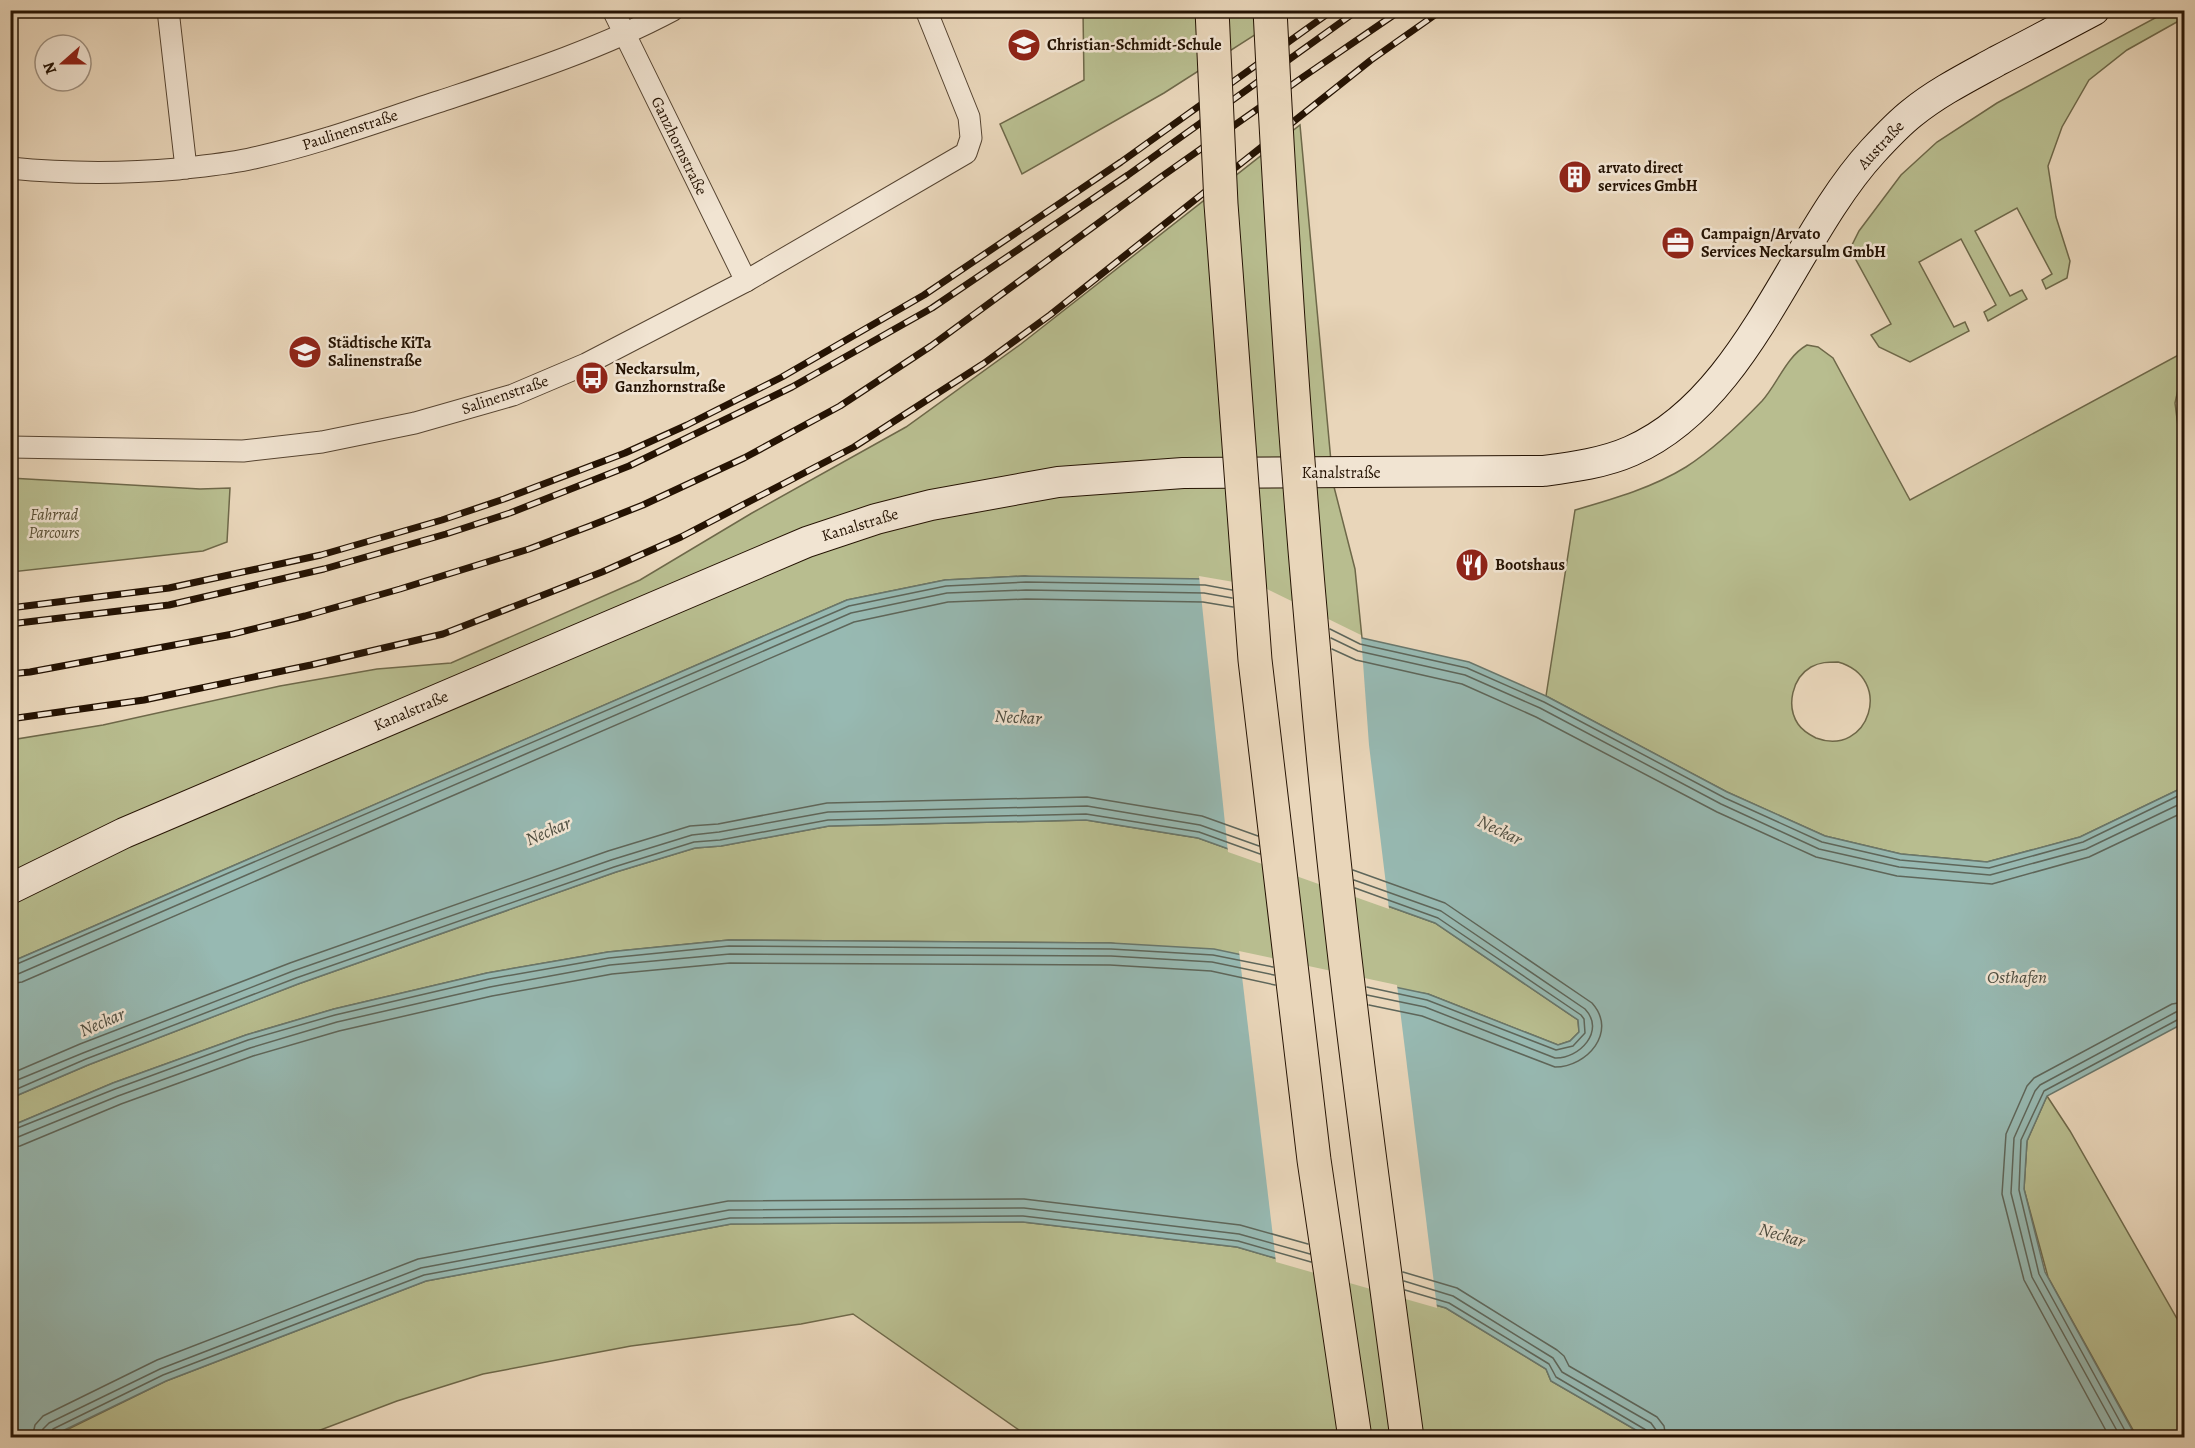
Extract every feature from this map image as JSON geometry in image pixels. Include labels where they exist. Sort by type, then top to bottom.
[{"type":"highway","points":[[1212,10],[1221,204],[1255,660],[1314,1160],[1355,1437]]},
{"type":"highway","points":[[1270,10],[1280,205],[1315,666],[1367,1146],[1407,1437]]},
{"type":"main road","name":"Austraße","points":[[1739,355],[1842,190],[1873,152],[1911,113],[1955,84],[2094,10]]},
{"type":"main road","name":"Kanalstraße","points":[[10,889],[124,833],[807,542],[876,519],[931,504],[1069,481],[1183,473],[1543,471],[1589,465],[1632,451],[1668,430],[1700,402],[1739,355]]},
{"type":"street","points":[[168,10],[186,168]]},
{"type":"street","name":"Ganzhornstraße","points":[[613,10],[746,281]]},
{"type":"street","name":"Paulinenstraße","points":[[10,168],[97,174],[186,168],[252,159],[474,90],[624,34],[673,10]]},
{"type":"street","name":"Salinenstraße","points":[[10,447],[243,451],[322,442],[415,423],[513,395],[575,369],[746,281],[966,153],[971,138],[969,117],[926,10]]},
{"type":"green space","points":[[1083,11],[1292,11],[1164,93],[1022,174],[1000,124],[1084,80]]},
{"type":"green space","points":[[2168,11],[2184,11],[2184,18],[2127,50],[2089,80],[2062,127],[2048,166],[2056,217],[2070,261],[2067,278],[2046,289],[2042,280],[2052,274],[2017,208],[1975,231],[2010,296],[2022,290],[2027,299],[1988,321],[1984,312],[1996,305],[1961,239],[1919,262],[1954,327],[1965,322],[1969,331],[1910,362],[1879,347],[1871,335],[1891,324],[1850,249],[1859,231],[1901,175],[1937,142],[1997,103]]},
{"type":"green space","points":[[1300,125],[1333,483],[1355,569],[1362,638],[1025,576],[945,580],[847,600],[11,962],[11,740],[103,725],[280,686],[377,669],[451,663],[640,580],[752,513],[906,427],[1021,344]]},
{"type":"green space","points":[[1807,345],[1818,347],[1833,358],[1910,500],[2184,352],[2184,373],[2175,403],[2179,434],[2184,448],[2184,787],[2080,837],[1987,862],[1901,854],[1825,836],[1727,792],[1546,696],[1575,510],[1646,487],[1696,460],[1726,436],[1762,401],[1793,356]],"holes":[[[1831,662],[1838,662],[1856,671],[1866,683],[1870,698],[1868,714],[1861,727],[1850,737],[1834,741],[1816,738],[1809,734],[1798,724],[1792,709],[1793,693],[1799,678],[1811,667]]]},
{"type":"green space","name":"Fahrrad Parcours","points":[[10,478],[200,489],[230,488],[227,542],[203,551],[11,572]]},
{"type":"green space","points":[[1086,820],[1198,838],[1435,923],[1578,1020],[1579,1032],[1570,1041],[1558,1045],[1428,994],[1111,943],[729,940],[608,952],[487,973],[334,1009],[246,1035],[113,1083],[11,1126],[11,1098],[88,1065],[298,984],[616,872],[695,848],[721,846],[829,826]]},
{"type":"green space","points":[[2047,1096],[2070,1131],[2184,1331],[2184,1437],[2137,1437],[2048,1277],[2024,1189],[2027,1141]]},
{"type":"green space","points":[[1023,1222],[1237,1247],[1446,1308],[1546,1369],[1551,1381],[1648,1437],[1029,1437],[853,1314],[801,1324],[631,1346],[483,1374],[397,1401],[302,1437],[50,1438],[166,1381],[426,1281],[731,1224]]},
{"type":"water","points":[[1025,576],[1206,579],[1262,590],[1362,638],[1469,662],[1546,696],[1727,792],[1825,836],[1901,854],[1987,862],[2080,837],[2184,787],[2184,1023],[2047,1096],[2027,1141],[2024,1189],[2045,1272],[2136,1437],[1648,1437],[1551,1381],[1546,1369],[1446,1308],[1237,1247],[1023,1222],[731,1224],[426,1281],[166,1381],[50,1437],[11,1437],[11,1126],[113,1083],[246,1035],[334,1009],[487,973],[608,952],[729,940],[1111,943],[1214,949],[1428,994],[1558,1045],[1570,1041],[1579,1032],[1578,1020],[1435,923],[1198,838],[1086,820],[829,826],[721,846],[695,848],[616,872],[298,984],[88,1065],[11,1098],[11,962],[847,600],[945,580]]},
{"type":"pier","points":[[1199,576],[1263,587],[1361,635],[1369,745],[1389,909],[1228,852]]},
{"type":"pier","points":[[1239,951],[1397,985],[1437,1308],[1276,1262]]},
{"type":"railway","points":[[10,608],[169,588],[321,555],[442,520],[504,499],[625,453],[687,425],[782,377],[924,295],[1121,162],[1333,10]]},
{"type":"railway","points":[[10,624],[169,605],[324,569],[510,513],[629,466],[792,387],[932,308],[1128,175],[1358,10]]},
{"type":"railway","points":[[10,674],[233,634],[400,589],[529,549],[590,526],[643,505],[744,458],[840,406],[931,346],[1161,177],[1401,10]]},
{"type":"railway","points":[[10,719],[144,700],[311,665],[443,634],[602,572],[681,537],[854,447],[983,364],[1050,315],[1371,60],[1442,10]]},
{"type":"place","name":"Christian-Schmidt-Schule","points":[[1024,45]]},
{"type":"place","name":"arvato direct services GmbH","points":[[1575,177]]},
{"type":"place","name":"Campaign/Arvato Services Neckarsulm GmbH","points":[[1678,243]]},
{"type":"place","name":"Städtische KiTa Salinenstraße","points":[[305,352]]},
{"type":"place","name":"Neckarsulm, Ganzhornstraße","points":[[592,378]]},
{"type":"place","name":"Bootshaus","points":[[1472,565]]},
{"type":"water label","name":"Neckar","points":[[1018,717]]},
{"type":"water label","name":"Neckar","points":[[1500,830]]},
{"type":"water label","name":"Neckar","points":[[548,831]]},
{"type":"water label","name":"Osthafen","points":[[2017,977]]},
{"type":"water label","name":"Neckar","points":[[102,1022]]},
{"type":"water label","name":"Neckar","points":[[1782,1235]]}]
